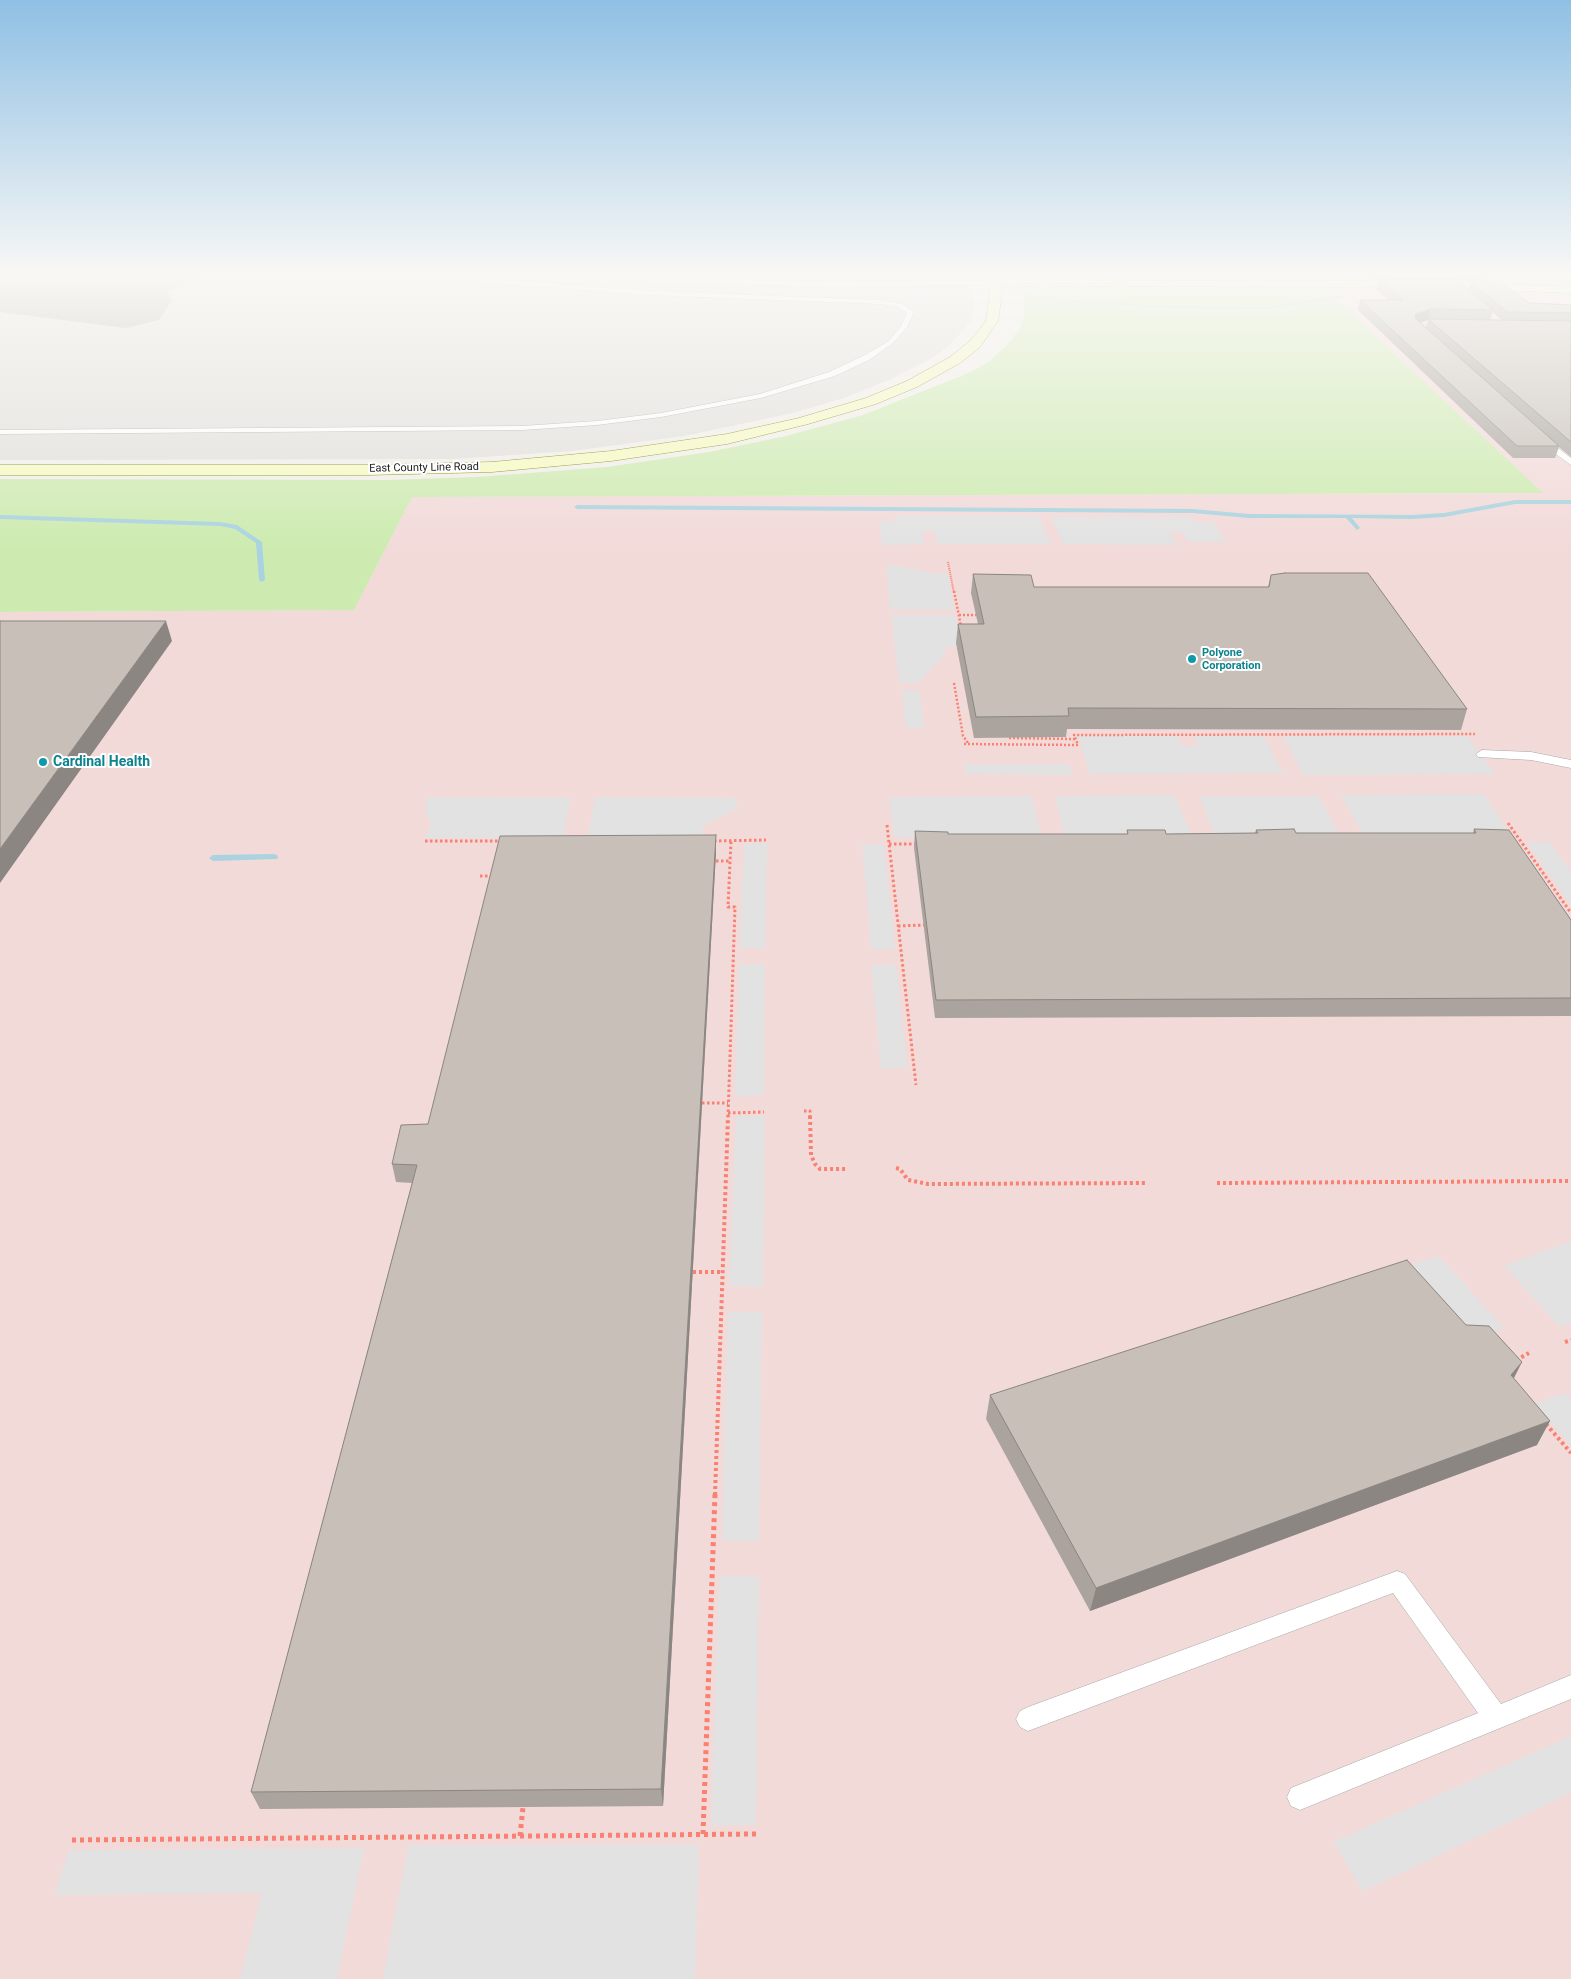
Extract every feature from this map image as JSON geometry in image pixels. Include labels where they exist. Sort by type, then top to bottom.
[{"type":"main road","name":"East County Line Road","points":[[0,470],[412,470],[518,465],[611,456],[702,444],[780,427],[844,410],[912,384],[946,365]]},
{"type":"lane","points":[[0,432],[522,428],[662,416],[761,396],[832,374],[849,365]]},
{"type":"lane","points":[[1536,434],[1565,460],[1571,462]]},
{"type":"lane","points":[[1482,754],[1530,756],[1571,764]]},
{"type":"lane","points":[[1028,1719],[1397,1581],[1496,1717]]},
{"type":"lane","points":[[1300,1797],[1571,1687]]},
{"type":"path","points":[[948,562],[961,628]]},
{"type":"path","points":[[959,615],[976,615]]},
{"type":"path","points":[[954,683],[962,736],[966,744],[979,746],[1078,745],[1074,735],[1481,734]]},
{"type":"path","points":[[1075,729],[1078,735]]},
{"type":"path","points":[[1116,729],[1118,735]]},
{"type":"path","points":[[1202,729],[1204,735]]},
{"type":"path","points":[[1315,729],[1319,734]]},
{"type":"path","points":[[1011,746],[1009,738],[1075,739]]},
{"type":"path","points":[[1508,823],[1571,913]]},
{"type":"path","points":[[887,825],[916,1085]]},
{"type":"path","points":[[712,841],[766,840]]},
{"type":"path","points":[[425,841],[504,841]]},
{"type":"path","points":[[702,1834],[735,907],[728,907],[731,841]]},
{"type":"path","points":[[890,844],[924,844]]},
{"type":"path","points":[[716,862],[730,862]]},
{"type":"path","points":[[480,876],[497,876]]},
{"type":"path","points":[[898,926],[924,925]]},
{"type":"path","points":[[702,1103],[728,1103]]},
{"type":"path","points":[[804,1111],[810,1111],[811,1156],[815,1164],[820,1169],[847,1169]]},
{"type":"path","points":[[728,1113],[764,1112]]},
{"type":"path","points":[[896,1168],[900,1169],[908,1180],[928,1184],[1146,1183]]},
{"type":"path","points":[[1217,1183],[1571,1181]]},
{"type":"path","points":[[693,1272],[723,1272]]},
{"type":"path","points":[[1565,1342],[1571,1340]]},
{"type":"path","points":[[1512,1365],[1516,1360],[1528,1353]]},
{"type":"path","points":[[1540,1418],[1571,1453]]},
{"type":"path","points":[[520,1836],[523,1807]]},
{"type":"path","points":[[72,1840],[757,1834]]},
{"type":"shaded area","points":[[0,365],[918,365],[889,380],[844,398],[793,413],[684,436],[572,451],[453,459],[0,460]]},
{"type":"shaded area","points":[[1406,365],[1571,365],[1571,1979],[0,1979],[0,612],[354,610],[412,497],[1542,493]]},
{"type":"shaded area","points":[[895,516],[1038,516],[1051,544],[938,544],[933,530],[922,532],[925,544],[882,545],[879,521],[896,521]]},
{"type":"shaded area","points":[[1051,517],[1192,517],[1196,522],[1214,522],[1225,542],[1187,542],[1183,533],[1170,530],[1177,545],[1063,544]]},
{"type":"shaded area","points":[[886,566],[902,566],[932,573],[948,573],[954,610],[890,610]]},
{"type":"shaded area","points":[[891,615],[956,615],[961,647],[944,647],[946,653],[918,683],[899,683]]},
{"type":"shaded area","points":[[902,690],[919,690],[924,728],[906,728]]},
{"type":"shaded area","points":[[1176,735],[1181,746],[1198,746],[1194,736],[1264,736],[1283,773],[1090,774],[1078,736]]},
{"type":"shaded area","points":[[1283,736],[1467,736],[1495,774],[1303,775]]},
{"type":"shaded area","points":[[964,764],[1069,764],[1072,775],[965,774]]},
{"type":"shaded area","points":[[1484,794],[1511,835],[1364,836],[1341,795]]},
{"type":"shaded area","points":[[1174,795],[1192,836],[1065,837],[1055,796]]},
{"type":"shaded area","points":[[1031,796],[1042,837],[894,837],[889,797]]},
{"type":"shaded area","points":[[1199,796],[1318,796],[1340,836],[1215,836]]},
{"type":"shaded area","points":[[428,797],[571,798],[563,838],[425,838],[431,826],[425,809]]},
{"type":"shaded area","points":[[595,797],[737,798],[737,808],[703,826],[702,838],[588,838]]},
{"type":"shaded area","points":[[1526,842],[1549,842],[1571,872],[1571,905]]},
{"type":"shaded area","points":[[744,843],[767,843],[765,948],[740,948]]},
{"type":"shaded area","points":[[862,844],[884,844],[895,949],[871,949]]},
{"type":"shaded area","points":[[739,964],[765,964],[764,1095],[735,1096]]},
{"type":"shaded area","points":[[871,965],[896,965],[907,1068],[881,1068]]},
{"type":"shaded area","points":[[736,1116],[765,1116],[763,1287],[729,1286]]},
{"type":"shaded area","points":[[1571,1241],[1571,1323],[1560,1327],[1504,1266]]},
{"type":"shaded area","points":[[1439,1256],[1504,1328],[1476,1338],[1410,1265]]},
{"type":"shaded area","points":[[728,1312],[762,1312],[759,1541],[722,1540]]},
{"type":"shaded area","points":[[1566,1393],[1571,1400],[1571,1445],[1534,1404]]},
{"type":"shaded area","points":[[719,1576],[759,1576],[756,1825],[711,1826]]},
{"type":"shaded area","points":[[1571,1736],[1571,1793],[1363,1891],[1333,1842]]},
{"type":"shaded area","points":[[699,1845],[695,1979],[383,1979],[408,1846]]},
{"type":"shaded area","points":[[364,1848],[337,1979],[240,1979],[262,1893],[54,1895],[69,1850]]},
{"type":"green space","points":[[982,365],[1407,365],[1543,493],[412,497],[354,610],[0,612],[0,479],[388,480],[477,477],[607,467],[709,452],[786,436],[863,415],[971,372]]},
{"type":"building","points":[[1430,365],[1468,365],[1559,446],[1517,446]]},
{"type":"building","points":[[1482,365],[1571,365],[1571,442]]},
{"type":"building","name":"Polyone Corporation","points":[[1285,573],[1368,573],[1467,709],[1068,708],[1069,716],[976,717],[958,624],[984,624],[973,574],[1031,575],[1034,587],[1269,587],[1271,575]]},
{"type":"building","name":"Cardinal Health","points":[[0,621],[166,621],[0,849]]},
{"type":"building","points":[[1294,829],[1296,833],[1476,833],[1474,829],[1509,830],[1571,920],[1571,998],[936,1000],[915,831],[948,832],[948,834],[1128,834],[1127,830],[1165,830],[1166,834],[1258,833],[1256,830]]},
{"type":"building","points":[[716,835],[661,1789],[251,1792],[417,1165],[392,1164],[401,1125],[428,1124],[500,836]]},
{"type":"building","points":[[1407,1260],[1466,1325],[1489,1326],[1522,1362],[1511,1375],[1550,1421],[1096,1588],[990,1395]]},
{"type":"waterway","points":[[577,507],[1193,511],[1249,516],[1412,517],[1444,515],[1515,502],[1571,502]]},
{"type":"waterway","points":[[0,517],[220,524],[237,527],[259,542],[262,580]]},
{"type":"waterway","points":[[1348,517],[1357,528]]},
{"type":"waterway","points":[[213,858],[274,857]]},
{"type":"place","name":"Polyone Corporation","points":[[1192,659]]},
{"type":"place","name":"Cardinal Health","points":[[43,762]]}]
